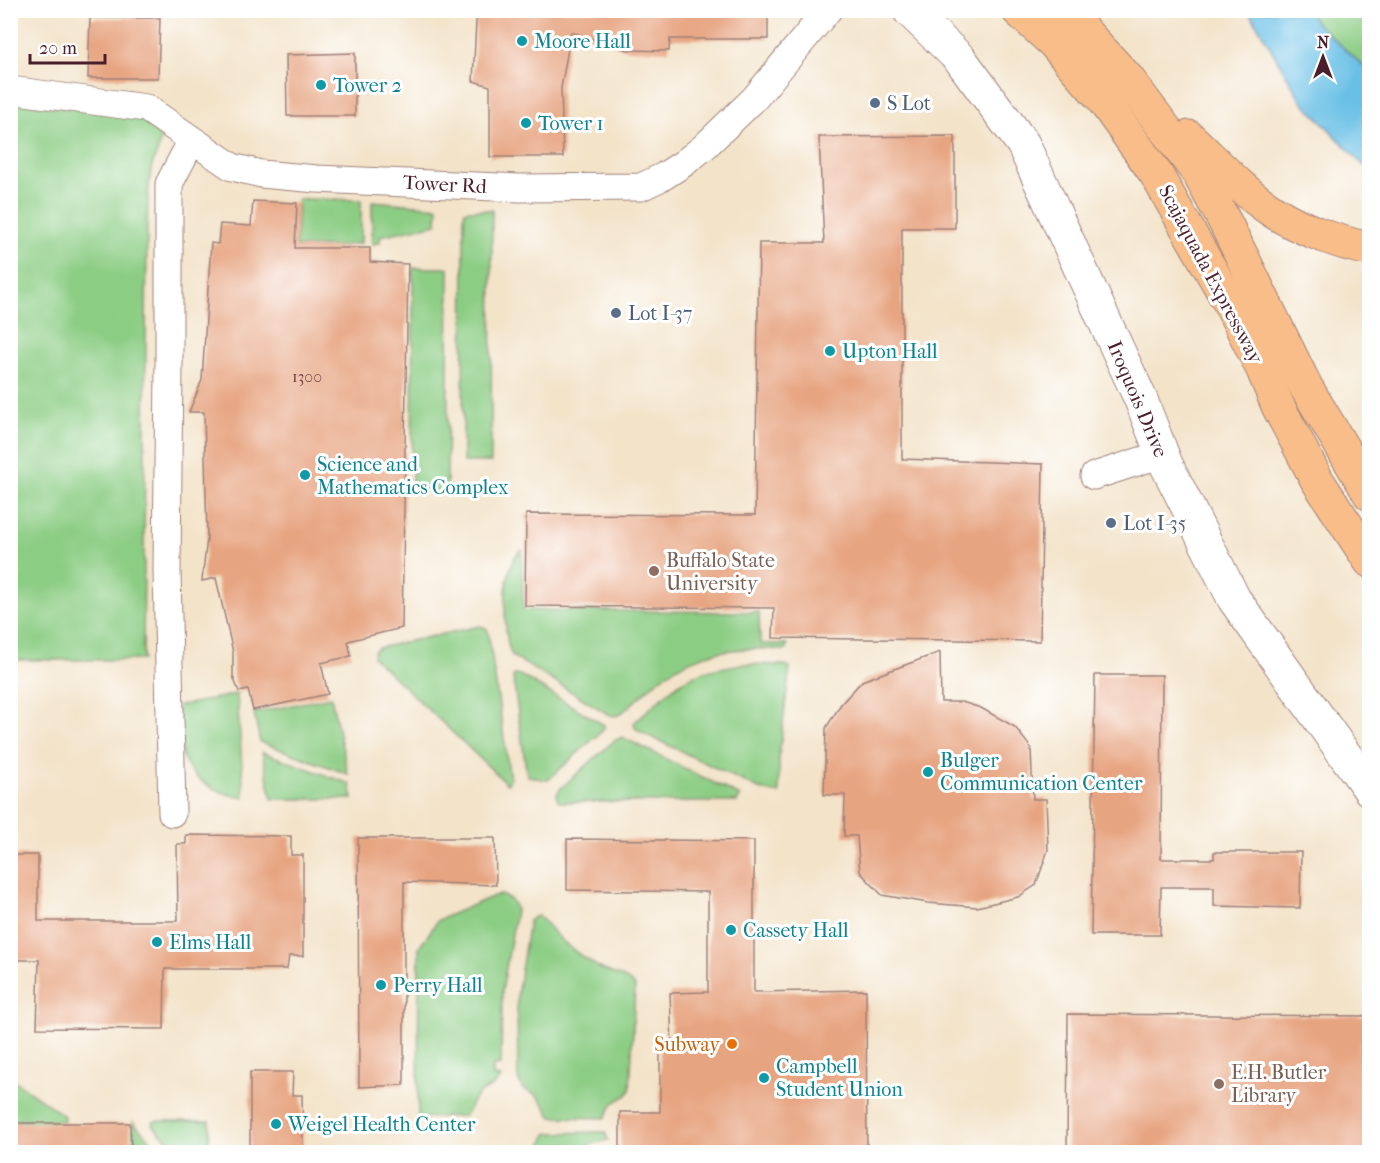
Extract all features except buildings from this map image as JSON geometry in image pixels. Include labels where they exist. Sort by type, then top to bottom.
[{"type":"highway","name":"Scajaquada Expressway","points":[[1018,10],[1053,42],[1101,97],[1156,174],[1228,300],[1278,406],[1317,480],[1370,561]]},
{"type":"highway","name":"Scajaquada Expressway","points":[[1064,10],[1127,78],[1199,174],[1306,387],[1370,494]]},
{"type":"highway","points":[[1127,78],[1245,189],[1272,211],[1307,229],[1350,245],[1370,249]]},
{"type":"street","name":"Tower Rd","points":[[10,90],[146,108],[232,167],[261,174],[317,179],[520,188],[641,187],[664,176],[704,147],[753,99],[828,10]]},
{"type":"street","name":"Iroquois Drive","points":[[909,10],[960,59],[1023,144],[1141,400],[1166,464],[1234,599],[1370,790]]},
{"type":"street","points":[[172,813],[167,570],[169,184],[192,140]]},
{"type":"street","points":[[1094,476],[1162,454]]},
{"type":"green space","points":[[1308,11],[1369,11],[1369,71],[1315,22]]},
{"type":"green space","points":[[11,102],[137,115],[153,125],[160,137],[152,166],[148,196],[143,660],[11,660]]},
{"type":"green space","points":[[298,199],[361,200],[361,243],[296,247]]},
{"type":"green space","points":[[372,201],[438,207],[437,224],[380,236],[380,243],[372,244]]},
{"type":"green space","points":[[492,210],[491,462],[463,462],[464,216],[465,211]]},
{"type":"green space","points":[[413,268],[449,268],[447,490],[412,490]]},
{"type":"green space","points":[[522,550],[523,610],[759,612],[760,644],[787,644],[786,649],[733,650],[701,657],[686,663],[657,681],[619,715],[608,714],[512,656],[506,633],[505,600],[510,569],[515,557]]},
{"type":"green space","points":[[480,626],[488,631],[510,779],[507,784],[373,657],[374,651],[378,648]]},
{"type":"green space","points":[[742,664],[790,667],[779,756],[779,793],[759,789],[639,731],[634,726],[634,723],[669,691],[685,680],[717,668]]},
{"type":"green space","points":[[514,675],[520,675],[604,725],[602,731],[548,780],[527,776]]},
{"type":"green space","points":[[237,694],[244,797],[223,793],[196,776],[184,759],[179,733],[178,706]]},
{"type":"green space","points":[[331,697],[348,774],[260,742],[254,713]]},
{"type":"green space","points":[[622,737],[740,797],[737,802],[558,801],[557,794],[560,789],[614,741]]},
{"type":"green space","points":[[262,752],[350,784],[353,799],[272,799]]},
{"type":"green space","points":[[502,895],[512,901],[516,911],[502,991],[501,1065],[493,1066],[493,1076],[501,1077],[497,1083],[476,1097],[464,1116],[418,1118],[419,948],[438,920],[494,896]]},
{"type":"green space","points":[[538,916],[582,957],[628,980],[635,987],[630,1091],[613,1103],[605,1118],[552,1117],[540,1099],[524,1089],[518,1078],[517,996],[529,921]]},
{"type":"green space","points":[[11,1078],[64,1116],[64,1121],[11,1121]]},
{"type":"green space","points":[[155,1121],[210,1121],[209,1144],[200,1148],[174,1147],[152,1124]]},
{"type":"green space","points":[[133,1122],[161,1151],[162,1152],[134,1152]]},
{"type":"green space","points":[[605,1132],[608,1140],[590,1145],[579,1152],[538,1152],[547,1134],[550,1133]]},
{"type":"water","points":[[1247,11],[1308,11],[1315,22],[1369,71],[1369,168],[1363,165],[1300,99]]},
{"type":"place","name":"Moore Hall","points":[[522,41]]},
{"type":"place","name":"Tower 2","points":[[321,85]]},
{"type":"place","name":"S Lot","points":[[875,103]]},
{"type":"place","name":"Tower 1","points":[[526,123]]},
{"type":"place","name":"Lot I-37","points":[[616,313]]},
{"type":"place","name":"Upton Hall","points":[[830,351]]},
{"type":"place","name":"Science and Mathematics Complex","points":[[305,475]]},
{"type":"place","name":"Lot I-35","points":[[1111,523]]},
{"type":"place","name":"Buffalo State University","points":[[654,571]]},
{"type":"place","name":"Bulger Communication Center","points":[[928,772]]},
{"type":"place","name":"Cassety Hall","points":[[731,930]]},
{"type":"place","name":"Elms Hall","points":[[157,942]]},
{"type":"place","name":"Perry Hall","points":[[381,985]]},
{"type":"place","name":"Subway","points":[[732,1044]]},
{"type":"place","name":"Campbell Student Union","points":[[764,1078]]},
{"type":"place","name":"E.H. Butler Library","points":[[1219,1084]]},
{"type":"place","name":"Weigel Health Center","points":[[276,1124]]}]
